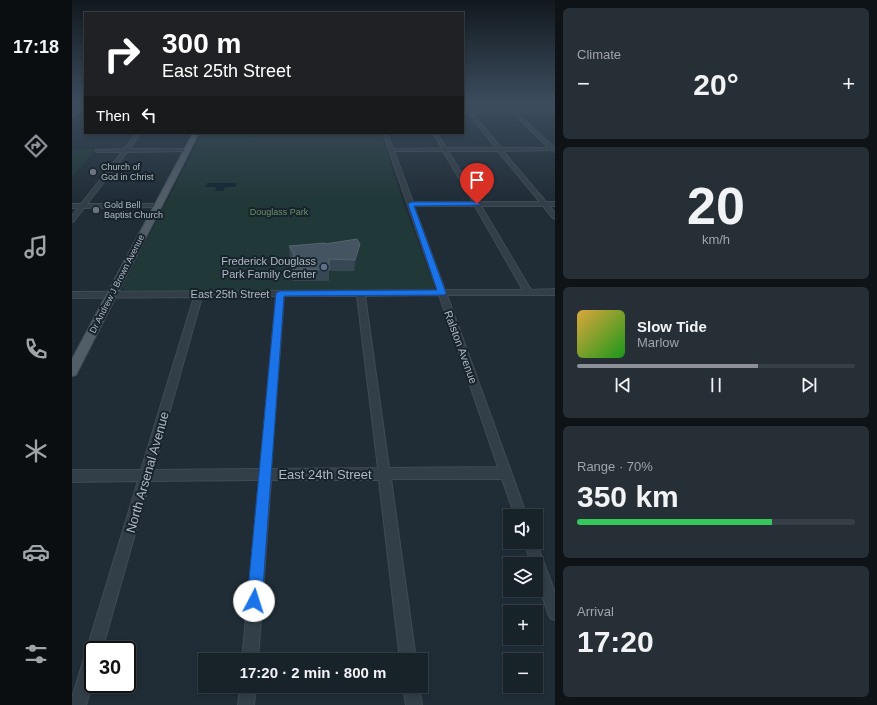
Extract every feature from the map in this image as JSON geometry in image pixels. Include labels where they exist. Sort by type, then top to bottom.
[{"type":"main road","name":"Dr Andrew J Brown Avenue","points":[[72,371],[195,134]]},
{"type":"street","points":[[72,220],[138,134]]},
{"type":"street","name":"Ralston Avenue","points":[[385,134],[518,509]]},
{"type":"street","points":[[436,134],[529,293]]},
{"type":"street","points":[[486,134],[555,218]]},
{"type":"street","points":[[537,134],[554,150]]},
{"type":"street","points":[[98,151],[186,150]]},
{"type":"street","points":[[391,150],[554,150]]},
{"type":"street","points":[[411,204],[555,204]]},
{"type":"street","points":[[72,206],[158,206]]},
{"type":"street","name":"East 25th Street","points":[[72,295],[555,292]]},
{"type":"street","points":[[251,653],[280,293]]},
{"type":"street","points":[[360,293],[407,653]]},
{"type":"street","name":"North Arsenal Avenue","points":[[97,641],[199,294]]},
{"type":"street","name":"East 24th Street","points":[[72,476],[505,473]]},
{"type":"street","points":[[532,549],[555,613]]},
{"type":"street","points":[[78,705],[84,685]]},
{"type":"street","points":[[246,705],[247,693]]},
{"type":"street","points":[[412,693],[414,705]]},
{"type":"green space","name":"Douglass Park","points":[[201,134],[381,134],[403,202],[435,289],[125,291],[122,288]]},
{"type":"green space","points":[[75,149],[97,149],[72,177],[72,151]]},
{"type":"water","points":[[207,183],[237,183],[236,187],[225,187],[223,191],[215,191],[216,187],[205,187]]},
{"type":"building","points":[[357,239],[360,244],[355,260],[329,259],[329,269],[293,270],[294,254],[289,246],[325,244]]},
{"type":"place","name":"Church of God in Christ","points":[[93,172]]},
{"type":"place","name":"Gold Bell Baptist Church","points":[[96,210]]},
{"type":"place","name":"Frederick Douglass Park Family Center","points":[[324,267]]},
{"type":"route","points":[[254,601],[280,293],[442,293],[411,204],[477,204]]}]
